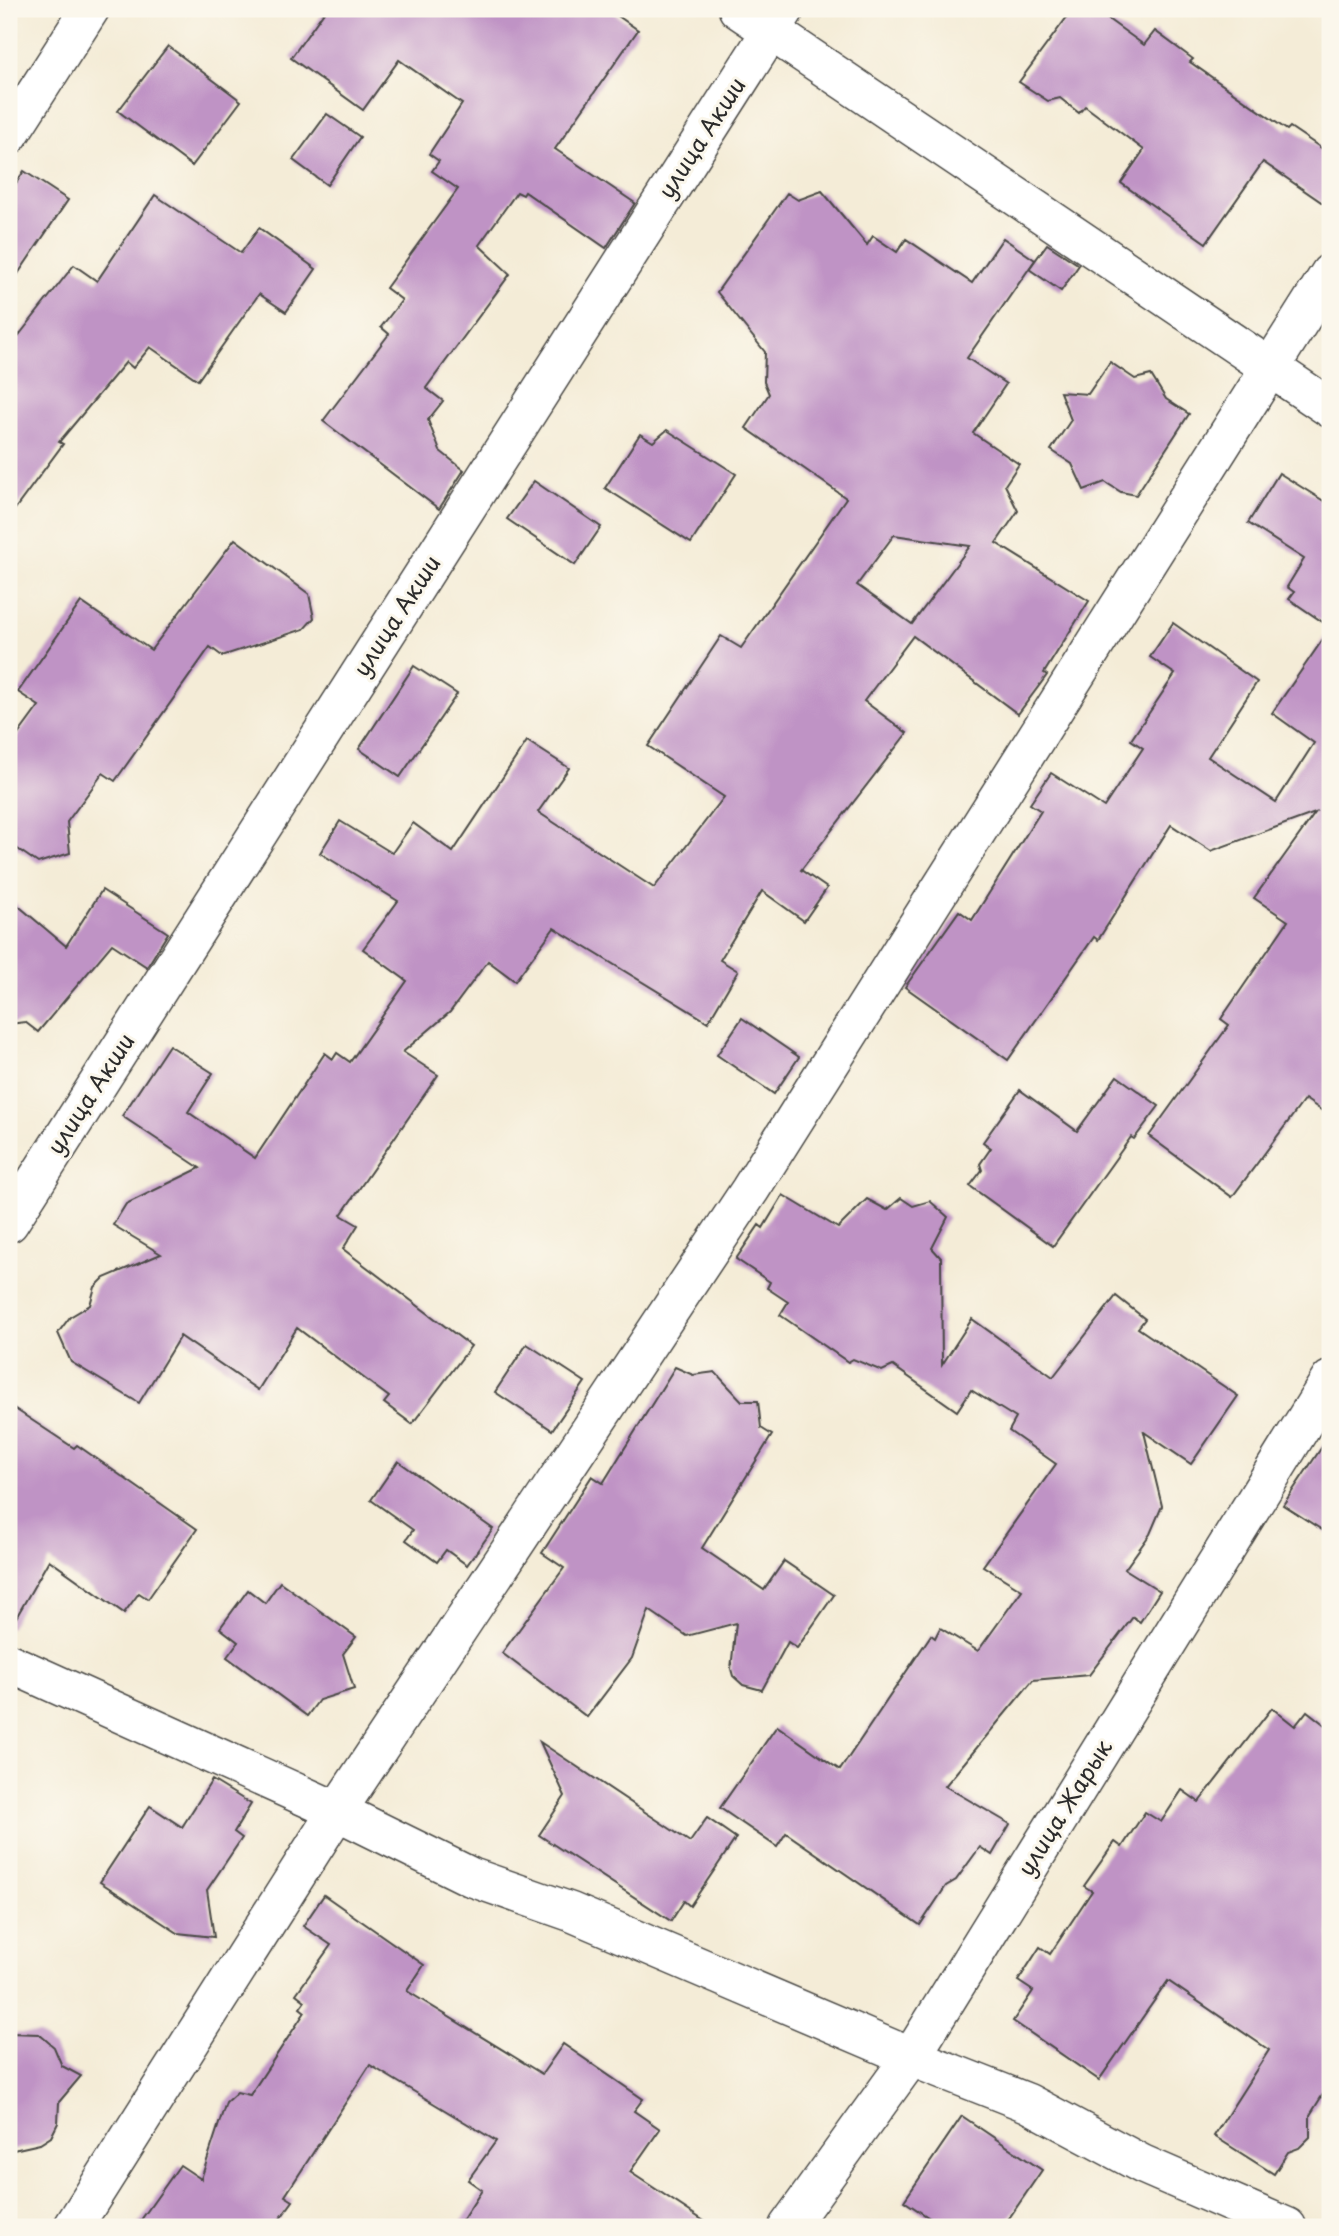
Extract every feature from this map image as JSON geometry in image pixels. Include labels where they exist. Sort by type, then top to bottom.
[{"type":"street","points":[[9,135],[90,9]]},
{"type":"street","points":[[738,9],[777,20],[1330,408]]},
{"type":"street","name":"улица Акши","points":[[9,1223],[777,20]]},
{"type":"street","points":[[73,2227],[337,1811],[750,1190],[1330,273]]},
{"type":"street","name":"улица Жарык","points":[[788,2227],[911,2057],[1330,1380]]},
{"type":"street","points":[[9,1662],[337,1811],[471,1877],[623,1933],[911,2057],[1028,2103],[1142,2164],[1287,2227]]},
{"type":"building","points":[[326,9],[608,9],[638,30],[555,149],[635,203],[606,248],[525,192],[523,195],[517,192],[479,245],[510,274],[426,388],[443,401],[428,420],[440,451],[464,470],[439,509],[323,421],[389,334],[381,327],[402,300],[386,288],[458,189],[432,171],[439,161],[429,154],[462,104],[399,60],[363,110],[291,58]]},
{"type":"building","points":[[1073,9],[1094,9],[1144,45],[1155,31],[1193,59],[1190,62],[1287,130],[1290,127],[1330,154],[1330,208],[1263,162],[1206,243],[1121,183],[1144,150],[1085,106],[1079,113],[1060,98],[1048,101],[1019,82]]},
{"type":"building","points":[[168,46],[241,101],[192,166],[118,111]]},
{"type":"building","points":[[327,114],[360,137],[327,185],[293,160]]},
{"type":"building","points":[[24,171],[68,200],[9,287],[9,194]]},
{"type":"building","points":[[822,191],[867,245],[873,236],[897,252],[906,239],[972,283],[1003,238],[1035,260],[967,358],[1006,384],[973,433],[1019,464],[1005,485],[1018,511],[996,543],[1089,601],[1044,673],[1047,675],[1018,714],[913,636],[864,701],[907,733],[801,870],[827,888],[804,921],[762,891],[720,960],[738,971],[708,1022],[554,928],[515,981],[488,961],[450,1012],[403,1052],[438,1075],[341,1215],[358,1225],[343,1249],[471,1346],[412,1424],[384,1403],[389,1397],[297,1328],[258,1390],[180,1336],[139,1403],[71,1362],[58,1333],[70,1317],[90,1305],[95,1287],[104,1278],[161,1254],[113,1225],[126,1204],[200,1168],[122,1116],[169,1045],[213,1073],[188,1112],[255,1158],[325,1053],[333,1059],[337,1053],[350,1062],[407,981],[363,949],[398,901],[320,853],[340,821],[392,853],[413,823],[453,852],[527,741],[569,768],[538,812],[654,888],[724,797],[648,746],[721,636],[741,648],[846,498],[746,428],[769,394],[764,382],[765,352],[717,292],[787,193],[798,200]],"holes":[[[894,535],[970,546],[912,624],[857,585]]]},
{"type":"building","points":[[155,195],[241,253],[259,228],[316,269],[286,312],[259,294],[198,380],[150,347],[133,368],[126,362],[59,442],[63,444],[9,517],[9,348],[74,265],[97,281]]},
{"type":"building","points":[[1047,244],[1079,265],[1061,291],[1029,269]]},
{"type":"building","points":[[1110,362],[1135,379],[1151,375],[1166,399],[1189,414],[1136,495],[1121,492],[1105,482],[1084,490],[1072,464],[1051,450],[1071,420],[1060,392],[1088,394]]},
{"type":"building","points":[[667,430],[736,474],[691,543],[605,488],[640,434],[653,442]]},
{"type":"building","points":[[1279,473],[1330,505],[1330,627],[1289,599],[1294,592],[1287,587],[1304,559],[1248,523]]},
{"type":"building","points":[[534,481],[601,527],[575,565],[507,519]]},
{"type":"building","points":[[235,539],[309,594],[314,618],[304,629],[222,656],[210,647],[115,781],[103,773],[67,822],[70,853],[38,863],[9,843],[9,747],[39,706],[18,692],[81,602],[151,650]]},
{"type":"building","points":[[1173,623],[1257,682],[1208,757],[1276,802],[1314,743],[1272,713],[1330,629],[1330,1116],[1305,1099],[1232,1197],[1149,1136],[1229,1025],[1221,1019],[1288,921],[1254,898],[1315,813],[1211,851],[1171,825],[1098,940],[1094,937],[1008,1060],[905,987],[959,911],[972,920],[1041,811],[1030,804],[1051,773],[1104,807],[1143,748],[1131,740],[1175,674],[1150,657]]},
{"type":"building","points":[[414,666],[457,694],[400,777],[359,749]]},
{"type":"building","points":[[102,890],[168,933],[147,967],[112,944],[38,1032],[25,1022],[9,1024],[9,898],[66,946]]},
{"type":"building","points":[[742,1018],[799,1057],[774,1094],[717,1055]]},
{"type":"building","points":[[1117,1076],[1159,1106],[1134,1139],[1131,1137],[1053,1246],[970,1186],[982,1170],[980,1164],[991,1148],[983,1142],[1020,1090],[1077,1131]]},
{"type":"building","points":[[783,1195],[838,1228],[867,1199],[887,1210],[901,1198],[913,1206],[930,1201],[948,1217],[932,1248],[941,1258],[942,1365],[972,1319],[1053,1377],[1116,1296],[1145,1319],[1138,1328],[1238,1396],[1191,1464],[1144,1432],[1162,1506],[1150,1534],[1125,1569],[1160,1591],[1140,1622],[1133,1617],[1089,1675],[1033,1680],[945,1786],[1010,1824],[992,1855],[980,1847],[956,1880],[946,1886],[920,1925],[786,1833],[777,1847],[720,1808],[777,1726],[840,1770],[931,1635],[935,1638],[940,1628],[978,1651],[1022,1590],[983,1566],[1056,1464],[1009,1431],[1016,1418],[971,1390],[957,1411],[893,1366],[882,1371],[853,1359],[848,1362],[780,1315],[788,1302],[767,1288],[770,1282],[736,1259],[759,1225],[763,1228]]},
{"type":"building","points":[[527,1344],[585,1382],[552,1430],[495,1392]]},
{"type":"building","points":[[675,1367],[693,1375],[715,1372],[742,1401],[758,1401],[761,1428],[772,1435],[702,1548],[764,1590],[784,1561],[834,1595],[797,1648],[788,1642],[762,1690],[743,1685],[733,1676],[731,1669],[736,1623],[687,1636],[649,1610],[632,1658],[587,1717],[502,1653],[564,1568],[542,1553],[592,1476],[603,1483]]},
{"type":"building","points":[[9,1405],[74,1448],[77,1445],[197,1529],[148,1599],[139,1593],[124,1613],[49,1560],[9,1630]]},
{"type":"building","points":[[1330,1435],[1330,1535],[1283,1505]]},
{"type":"building","points":[[398,1461],[493,1529],[467,1565],[446,1550],[437,1562],[406,1540],[413,1530],[371,1500]]},
{"type":"building","points":[[280,1582],[356,1637],[343,1654],[354,1689],[319,1700],[307,1716],[227,1657],[238,1642],[220,1628],[248,1590],[265,1603]]},
{"type":"building","points":[[1272,1708],[1295,1726],[1307,1711],[1330,1729],[1330,2083],[1310,2115],[1310,2137],[1299,2148],[1288,2152],[1274,2174],[1214,2136],[1269,2050],[1168,1981],[1099,2080],[1013,2021],[1033,1991],[1018,1981],[1040,1947],[1050,1954],[1092,1891],[1084,1886],[1115,1842],[1122,1847],[1145,1812],[1161,1822],[1182,1790],[1199,1802]]},
{"type":"building","points":[[540,1742],[690,1842],[707,1818],[736,1838],[690,1906],[684,1901],[671,1921],[539,1835],[565,1796]]},
{"type":"building","points":[[212,1780],[251,1804],[234,1832],[242,1838],[207,1890],[214,1937],[178,1933],[100,1882],[150,1806],[182,1827]]},
{"type":"building","points":[[324,1895],[424,1965],[407,1991],[542,2074],[563,2044],[643,2099],[634,2111],[660,2129],[630,2172],[713,2227],[458,2227],[482,2190],[468,2180],[496,2141],[370,2065],[285,2196],[293,2201],[274,2227],[136,2227],[180,2165],[201,2179],[226,2102],[237,2092],[250,2095],[305,2012],[300,2008],[305,2001],[296,1994],[331,1945],[303,1926]]},
{"type":"building","points":[[9,2033],[39,2034],[54,2047],[62,2066],[81,2076],[59,2102],[58,2123],[51,2137],[40,2144],[9,2151]]},
{"type":"building","points":[[962,2116],[1042,2170],[1003,2227],[943,2227],[904,2201]]}]
